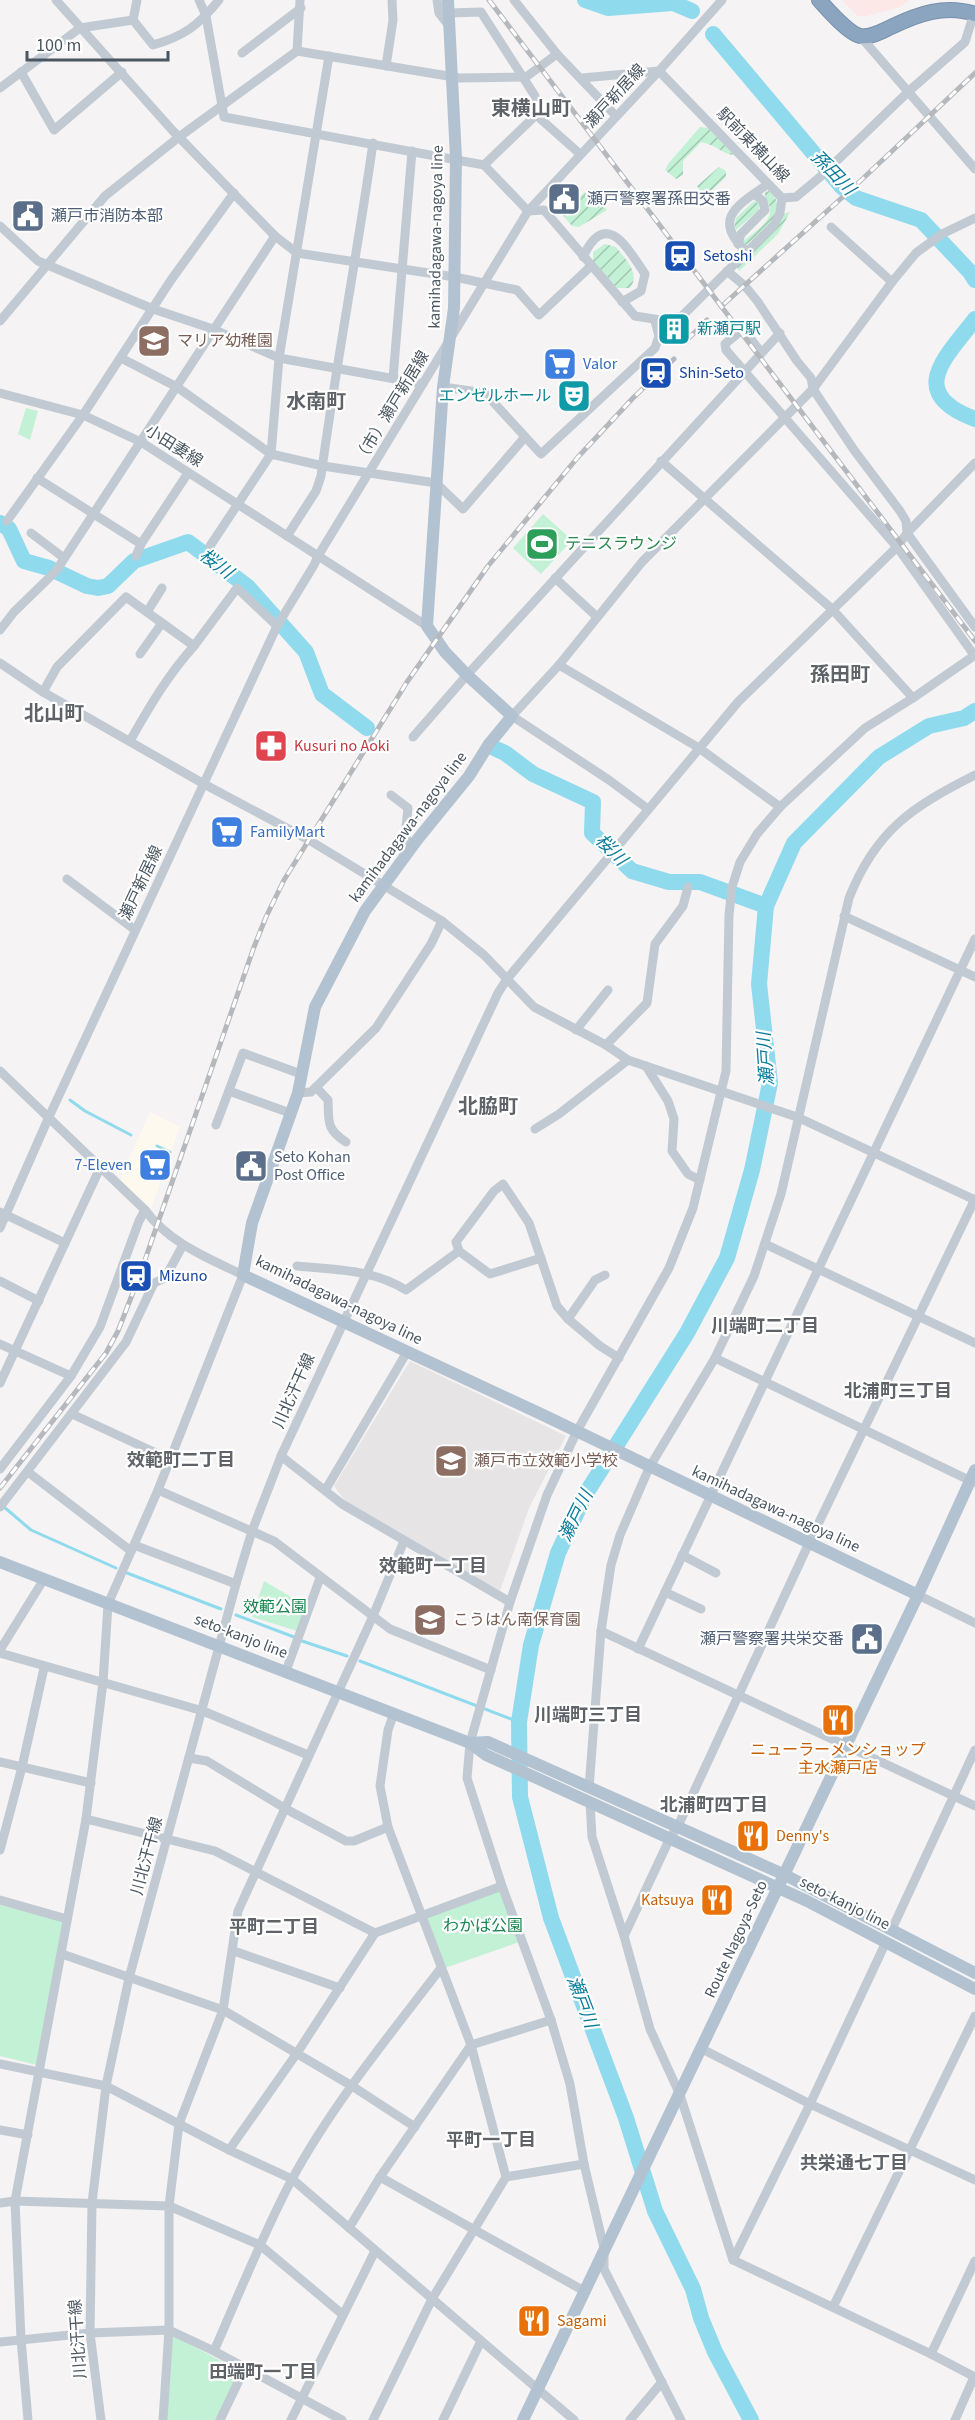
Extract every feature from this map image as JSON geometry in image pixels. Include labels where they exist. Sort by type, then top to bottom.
[{"type":"highway","points":[[819,0],[847,27],[860,36],[875,35],[932,11],[960,9],[974,14]]},
{"type":"main road","name":"kamihadagawa-nagoya line","points":[[427,626],[443,387],[450,340],[455,277],[456,158],[448,13]]},
{"type":"main road","points":[[427,626],[445,652],[512,716]]},
{"type":"main road","name":"kamihadagawa-nagoya line","points":[[512,716],[365,911],[315,1007],[298,1094],[252,1223],[243,1275],[578,1431],[649,1468],[918,1595]]},
{"type":"main road","name":"Route Nagoya-Seto","points":[[523,2420],[974,1478]]},
{"type":"main road","name":"seto-kanjo line","points":[[0,1562],[470,1743],[486,1755],[779,1887],[975,1989]]},
{"type":"main road","name":"seto-kanjo line","points":[[470,1743],[488,1742],[678,1826],[784,1875],[975,1973]]},
{"type":"street","points":[[56,0],[179,137],[275,236],[297,253],[455,277],[517,290],[539,315],[591,266]]},
{"type":"street","points":[[137,0],[133,20],[153,45],[179,38],[206,16],[219,0]]},
{"type":"street","points":[[198,0],[206,16],[224,117],[456,158],[484,165],[528,211],[544,210],[635,316],[658,320],[659,336],[655,348],[541,454],[485,393],[443,387]]},
{"type":"street","points":[[386,66],[393,20],[392,0]]},
{"type":"street","points":[[437,0],[439,13],[482,12],[526,77],[536,96],[536,115],[484,165]]},
{"type":"street","points":[[514,0],[557,54],[616,116]]},
{"type":"street","name":"瀬戸新居線","points":[[528,211],[722,0]]},
{"type":"street","points":[[297,51],[300,4]]},
{"type":"street","points":[[242,53],[300,4]]},
{"type":"street","points":[[782,198],[796,197],[820,177],[909,91],[965,42],[974,14]]},
{"type":"street","points":[[0,88],[80,28],[133,20]]},
{"type":"street","points":[[860,36],[975,169]]},
{"type":"street","points":[[0,321],[105,196],[179,137],[297,51],[453,78],[526,77],[557,54]]},
{"type":"street","points":[[210,546],[271,454],[279,358],[329,56]]},
{"type":"street","points":[[582,78],[659,71]]},
{"type":"street","name":"駅前東横山線","points":[[659,71],[782,198],[780,213],[774,225],[682,316],[673,318]]},
{"type":"street","points":[[21,72],[54,129],[122,72]]},
{"type":"street","points":[[536,115],[580,154]]},
{"type":"street","points":[[287,536],[316,491],[322,466],[373,143]]},
{"type":"street","points":[[393,378],[412,151]]},
{"type":"street","points":[[747,252],[738,244],[728,228],[729,218],[768,184]]},
{"type":"street","points":[[7,521],[83,415],[234,193]]},
{"type":"street","points":[[738,244],[741,234],[765,210],[764,201],[754,194]]},
{"type":"street","name":"（市）瀬戸新居線","points":[[318,556],[528,211]]},
{"type":"street","points":[[648,809],[609,780],[512,716],[559,665],[596,616],[642,562],[813,389],[916,253],[942,234],[975,218]]},
{"type":"street","points":[[0,226],[38,261],[279,358],[423,384]]},
{"type":"street","points":[[831,227],[892,282]]},
{"type":"street","points":[[583,256],[589,243],[596,237],[606,234],[616,236],[621,240],[645,274],[641,291],[622,302]]},
{"type":"street","points":[[0,630],[14,612],[56,571],[275,236]]},
{"type":"street","points":[[727,271],[749,290],[780,333],[797,361],[811,378],[813,389],[854,450],[900,511],[906,521],[907,533],[975,627]]},
{"type":"street","points":[[681,2420],[604,2269],[604,2248],[584,2164],[570,2084],[551,2020],[502,1886],[467,1778],[470,1743],[510,1602],[543,1504],[578,1431],[669,1268],[693,1208],[726,1059],[729,915],[732,886],[746,853],[757,834],[780,807],[864,728],[913,698],[975,655],[897,547],[784,419],[726,350],[725,344],[743,329],[761,352]]},
{"type":"street","points":[[413,737],[661,461],[780,333]]},
{"type":"street","points":[[121,358],[177,387],[271,454],[322,466],[436,483],[464,509],[525,437]]},
{"type":"street","name":"小田妻線","points":[[0,393],[83,415],[141,442],[427,626]]},
{"type":"street","points":[[661,461],[832,609],[913,698]]},
{"type":"street","name":"川北汗干線","points":[[101,2420],[90,2333],[92,2203],[106,2086],[129,1978],[236,1584],[252,1531],[281,1456],[342,1322],[369,1273],[498,993],[507,980],[738,702],[897,547],[907,533],[975,463]]},
{"type":"street","points":[[136,556],[141,544],[189,473]]},
{"type":"street","points":[[37,478],[141,544]]},
{"type":"street","points":[[32,533],[64,558]]},
{"type":"street","name":"瀬戸新居線","points":[[0,1228],[3,1213],[277,626],[318,556]]},
{"type":"street","points":[[555,578],[596,616]]},
{"type":"street","points":[[147,612],[162,588]]},
{"type":"street","points":[[130,741],[154,697],[237,588],[277,626]]},
{"type":"street","points":[[43,692],[57,667],[126,597],[194,646]]},
{"type":"street","points":[[140,654],[162,623]]},
{"type":"street","points":[[0,663],[43,692],[385,884],[442,921],[484,955],[534,1007],[606,1045],[628,1060],[793,1116],[874,1151],[975,1200],[809,1542],[678,1826],[670,1838],[624,1936]]},
{"type":"street","points":[[559,665],[699,748],[780,807]]},
{"type":"street","points":[[589,1788],[601,1631],[611,1565],[620,1535],[649,1468],[715,1358],[746,1295],[765,1244],[781,1194],[793,1116],[844,916],[857,877],[879,841],[913,810],[975,776]]},
{"type":"street","points":[[391,795],[408,808],[405,837],[413,846]]},
{"type":"street","points":[[68,879],[135,930]]},
{"type":"street","points":[[606,1045],[647,1004],[655,944],[683,906],[688,887]]},
{"type":"street","points":[[844,916],[975,977]]},
{"type":"street","points":[[298,1094],[311,1092],[376,1028],[431,944],[442,921]]},
{"type":"street","points":[[638,1649],[975,939]]},
{"type":"street","points":[[576,1030],[608,990]]},
{"type":"street","points":[[216,1125],[243,1053],[301,1074]]},
{"type":"street","points":[[535,1129],[559,1114],[628,1060]]},
{"type":"street","points":[[646,1066],[668,1101],[674,1119],[672,1151],[688,1174],[700,1180]]},
{"type":"street","points":[[0,1071],[146,1210],[153,1220],[183,1245],[243,1275],[158,1490],[108,1604],[103,1682],[86,1819],[15,2201],[21,2340],[28,2420]]},
{"type":"street","points":[[316,1087],[328,1100],[329,1127],[334,1135],[346,1142]]},
{"type":"street","points":[[230,1091],[290,1113]]},
{"type":"street","points":[[0,1383],[100,1168]]},
{"type":"street","points":[[541,1257],[489,1275],[459,1251],[456,1242],[494,1191],[503,1184],[529,1223],[541,1257],[557,1306],[568,1319],[600,1346],[619,1358]]},
{"type":"street","points":[[0,1469],[71,1376],[100,1327],[139,1221],[146,1210]]},
{"type":"street","points":[[3,1213],[65,1243]]},
{"type":"street","points":[[765,1244],[975,1343]]},
{"type":"street","points":[[2,1505],[126,1342],[154,1283],[165,1278],[183,1245]]},
{"type":"street","points":[[297,1266],[369,1273],[393,1282],[406,1290],[459,1251]]},
{"type":"street","points":[[568,1319],[595,1280],[605,1275]]},
{"type":"street","points":[[0,1281],[39,1301]]},
{"type":"street","points":[[0,1344],[71,1376]]},
{"type":"street","points":[[326,1489],[407,1352]]},
{"type":"street","points":[[715,1358],[865,1430],[974,1478]]},
{"type":"street","points":[[72,1414],[170,1459]]},
{"type":"street","points":[[281,1456],[326,1489],[342,1504],[510,1602]]},
{"type":"street","points":[[28,1472],[133,1548],[236,1584]]},
{"type":"street","points":[[158,1490],[274,1541],[390,1629],[491,1670]]},
{"type":"street","points":[[163,2420],[169,2330],[169,2206],[178,2124],[223,2010],[234,1951],[238,1911],[339,1692],[404,1541]]},
{"type":"street","points":[[682,1555],[716,1573]]},
{"type":"street","points":[[286,1671],[320,1578]]},
{"type":"street","points":[[44,1579],[0,1652],[44,1668],[103,1682],[203,1711],[308,1755]]},
{"type":"street","points":[[664,1592],[702,1609]]},
{"type":"street","points":[[918,1595],[975,1623]]},
{"type":"street","points":[[601,1631],[737,1697],[847,1745],[975,1806]]},
{"type":"street","points":[[0,1850],[3,1829],[22,1767],[44,1668]]},
{"type":"street","points":[[372,2420],[432,2299],[506,2177],[471,2044],[388,1827],[380,1786],[388,1730],[394,1713]]},
{"type":"street","points":[[892,1929],[952,1795],[975,1750]]},
{"type":"street","points":[[189,1758],[207,1761],[286,1809],[346,1841],[354,1841],[388,1827]]},
{"type":"street","points":[[0,1762],[91,1783]]},
{"type":"street","points":[[590,1802],[592,1837],[624,1936],[650,2029],[680,2095],[733,2260],[932,2354],[974,2377],[955,2420]]},
{"type":"street","points":[[86,1819],[215,1851],[375,1933]]},
{"type":"street","points":[[229,2150],[297,2053],[375,1933],[502,1886]]},
{"type":"street","points":[[0,1900],[67,1919]]},
{"type":"street","points":[[733,2260],[886,1942]]},
{"type":"street","points":[[234,1951],[340,1988]]},
{"type":"street","points":[[62,1954],[223,2010],[352,2086],[415,2127]]},
{"type":"street","points":[[214,2351],[260,2245],[292,2179],[352,2086],[441,1968]]},
{"type":"street","points":[[833,2307],[975,2016]]},
{"type":"street","points":[[349,2228],[471,2044],[551,2020]]},
{"type":"street","points":[[702,2049],[810,2104],[975,2180]]},
{"type":"street","points":[[0,2064],[106,2086],[229,2150],[292,2179],[574,2420]]},
{"type":"street","points":[[0,2130],[28,2135]]},
{"type":"street","points":[[506,2177],[584,2164]]},
{"type":"street","points":[[380,2178],[586,2292]]},
{"type":"street","points":[[0,2203],[15,2201],[169,2206],[260,2245],[342,2314]]},
{"type":"street","points":[[291,2420],[375,2251]]},
{"type":"street","points":[[932,2354],[975,2262]]},
{"type":"street","points":[[0,2342],[90,2333],[169,2330],[214,2351],[342,2420]]},
{"type":"street","points":[[443,2420],[481,2341]]},
{"type":"street","points":[[220,2420],[245,2368]]},
{"type":"street","points":[[630,2420],[662,2382]]},
{"type":"shaded area","points":[[842,0],[909,0],[900,7],[867,16],[858,16]]},
{"type":"shaded area","points":[[150,1112],[180,1127],[151,1209],[121,1181],[121,1176]]},
{"type":"shaded area","name":"瀬戸市立效範小学校","points":[[410,1361],[566,1436],[529,1508],[500,1591],[410,1541],[345,1501],[334,1486]]},
{"type":"green space","points":[[700,127],[708,128],[734,155],[701,142],[683,161],[683,175],[676,179],[665,170]]},
{"type":"green space","points":[[719,167],[726,171],[726,177],[709,193],[703,194],[697,186]]},
{"type":"green space","points":[[590,188],[607,210],[579,227],[572,226],[560,212]]},
{"type":"green space","points":[[769,191],[775,198],[776,213],[766,228],[746,245],[742,242],[764,224],[770,215],[770,207],[765,194]]},
{"type":"green space","points":[[754,201],[760,204],[759,210],[736,230],[734,229],[736,218]]},
{"type":"green space","points":[[790,212],[778,234],[739,271],[737,267],[783,214]]},
{"type":"green space","points":[[605,244],[616,247],[630,266],[634,277],[630,288],[617,288],[593,261],[593,252]]},
{"type":"green space","points":[[26,408],[38,411],[30,440],[18,434]]},
{"type":"green space","name":"テニスラウンジ","points":[[543,514],[572,540],[541,574],[513,548]]},
{"type":"green space","name":"效範公園","points":[[264,1581],[306,1606],[297,1631],[252,1617]]},
{"type":"green space","name":"わかば公園","points":[[501,1890],[522,1941],[445,1968],[426,1917]]},
{"type":"green space","points":[[0,1905],[63,1921],[37,2065],[0,2056]]},
{"type":"green space","points":[[172,2335],[240,2371],[216,2420],[167,2420]]},
{"type":"waterway","name":"孫田川","points":[[585,0],[608,8],[673,3],[692,11]]},
{"type":"waterway","name":"孫田川","points":[[713,34],[842,187],[856,198],[921,220],[975,280]]},
{"type":"waterway","name":"孫田川","points":[[975,319],[944,360],[938,373],[937,386],[941,398],[954,409],[975,419]]},
{"type":"waterway","name":"桜川","points":[[0,523],[9,529],[24,561],[49,568],[87,586],[98,588],[108,586],[134,561],[188,542],[248,587],[306,652],[322,694],[367,728]]},
{"type":"waterway","name":"瀬戸川","points":[[751,2420],[715,2352],[701,2318],[693,2289],[655,2211],[626,2118],[551,1918],[520,1797],[519,1722],[531,1645],[558,1553],[585,1495],[687,1333],[727,1258],[752,1170],[770,1083],[759,984],[766,906],[794,843],[879,757],[929,726],[964,718],[975,711]]},
{"type":"waterway","name":"桜川","points":[[494,748],[505,753],[533,774],[593,802],[592,833],[632,871],[669,882],[700,882],[766,906]]},
{"type":"waterway","points":[[70,1100],[85,1111],[131,1135]]},
{"type":"waterway","points":[[157,1146],[170,1152]]},
{"type":"waterway","points":[[4,1507],[31,1530],[116,1568]]},
{"type":"waterway","points":[[127,1573],[221,1609]]},
{"type":"waterway","points":[[236,1615],[294,1637]]},
{"type":"waterway","points":[[302,1641],[347,1656]]},
{"type":"waterway","points":[[360,1661],[519,1722]]},
{"type":"railway","points":[[489,0],[975,641]]},
{"type":"railway","points":[[724,304],[856,185],[975,73]]},
{"type":"railway","points":[[687,340],[707,320]]},
{"type":"railway","points":[[0,1488],[106,1353],[118,1331],[254,947],[284,880],[407,682],[488,566],[578,457],[633,398],[674,359]]},
{"type":"place","name":"瀬戸警察署孫田交番","points":[[564,199]]},
{"type":"place","name":"瀬戸市消防本部","points":[[28,216]]},
{"type":"place","name":"Setoshi","points":[[680,256]]},
{"type":"place","name":"新瀬戸駅","points":[[674,329]]},
{"type":"place","name":"マリア幼稚園","points":[[154,341]]},
{"type":"place","name":"Valor","points":[[560,364]]},
{"type":"place","name":"Shin-Seto","points":[[656,373]]},
{"type":"place","name":"エンゼルホール","points":[[574,396]]},
{"type":"place","name":"テニスラウンジ","points":[[542,544]]},
{"type":"place","name":"Kusuri no Aoki","points":[[271,746]]},
{"type":"place","name":"FamilyMart","points":[[227,832]]},
{"type":"place","name":"7-Eleven","points":[[155,1165]]},
{"type":"place","name":"Seto Kohan Post Office","points":[[251,1166]]},
{"type":"place","name":"Mizuno","points":[[136,1276]]},
{"type":"place","name":"瀬戸市立效範小学校","points":[[451,1461]]},
{"type":"place","name":"こうはん南保育園","points":[[430,1620]]},
{"type":"place","name":"瀬戸警察署共栄交番","points":[[867,1639]]},
{"type":"place","name":"ニューラーメンショップ 主水瀬戸店","points":[[838,1720]]},
{"type":"place","name":"Denny's","points":[[753,1836]]},
{"type":"place","name":"Katsuya","points":[[717,1900]]},
{"type":"place","name":"Sagami","points":[[534,2321]]},
{"type":"district","name":"東横山町","points":[[531,109]]},
{"type":"district","name":"水南町","points":[[316,402]]},
{"type":"district","name":"孫田町","points":[[840,675]]},
{"type":"district","name":"北山町","points":[[54,714]]},
{"type":"district","name":"北脇町","points":[[488,1107]]},
{"type":"district","name":"川端町二丁目","points":[[765,1326]]},
{"type":"district","name":"北浦町三丁目","points":[[898,1391]]},
{"type":"district","name":"效範町二丁目","points":[[181,1460]]},
{"type":"district","name":"效範町一丁目","points":[[433,1566]]},
{"type":"district","name":"川端町三丁目","points":[[588,1715]]},
{"type":"district","name":"北浦町四丁目","points":[[714,1805]]},
{"type":"district","name":"平町二丁目","points":[[274,1927]]},
{"type":"district","name":"平町一丁目","points":[[491,2140]]},
{"type":"district","name":"共栄通七丁目","points":[[854,2163]]},
{"type":"district","name":"田端町一丁目","points":[[263,2372]]}]
